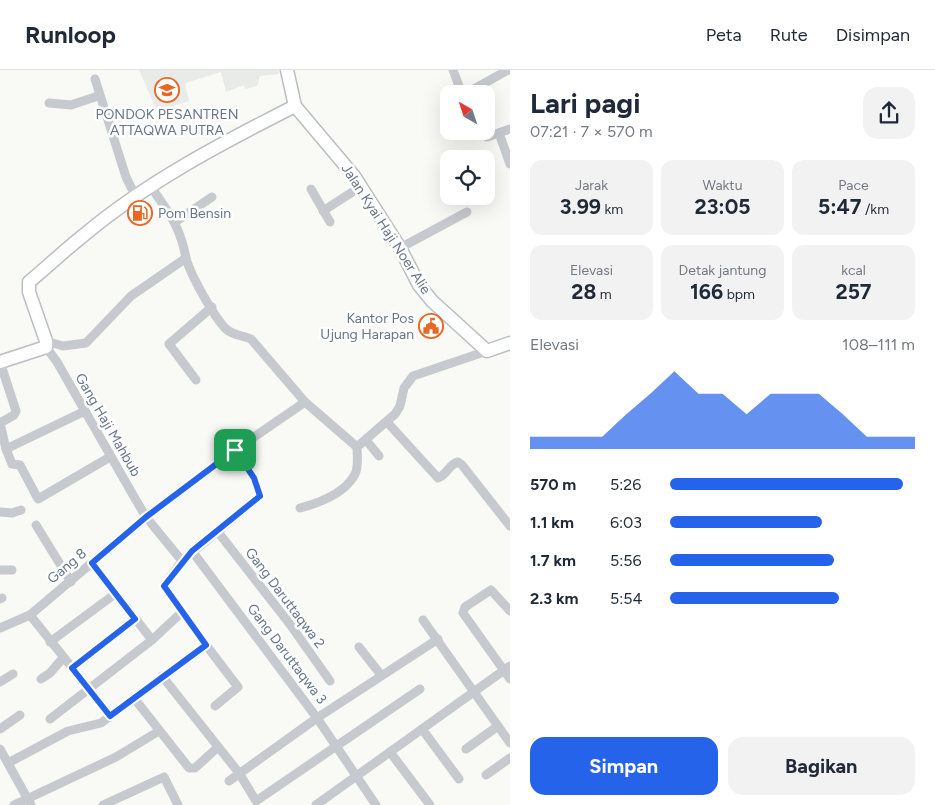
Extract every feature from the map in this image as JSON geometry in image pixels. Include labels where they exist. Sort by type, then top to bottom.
[{"type":"street","points":[[453,70],[460,85]]},
{"type":"street","points":[[480,85],[508,70]]},
{"type":"street","points":[[46,344],[29,292],[29,282],[84,234],[151,187],[215,147],[295,106],[289,71]]},
{"type":"street","points":[[95,79],[98,96],[126,177],[136,197]]},
{"type":"street","points":[[49,103],[71,104],[98,96]]},
{"type":"street","name":"Jalan Kyai Haji Noer Alie","points":[[295,106],[340,159],[360,186],[400,248],[419,285],[432,301],[487,351]]},
{"type":"street","points":[[495,134],[510,129]]},
{"type":"street","points":[[499,133],[510,164]]},
{"type":"street","points":[[323,211],[360,186]]},
{"type":"street","points":[[151,187],[182,235],[188,268],[226,328],[238,336],[250,339],[256,344],[305,402],[357,446]]},
{"type":"street","points":[[310,189],[330,222]]},
{"type":"street","points":[[175,222],[212,197]]},
{"type":"street","points":[[400,248],[467,212]]},
{"type":"street","points":[[110,457],[38,499],[20,465],[12,464],[6,449],[0,423],[14,415],[16,411],[0,362],[46,344],[63,346],[86,343],[131,296],[186,258]]},
{"type":"street","points":[[196,380],[169,344],[212,307]]},
{"type":"street","points":[[357,446],[387,422],[400,406],[410,379],[510,343]]},
{"type":"street","name":"Gang Haji Mahbub","points":[[46,344],[146,517],[182,561]]},
{"type":"street","name":"Gang 8","points":[[0,628],[30,615],[146,517],[235,450],[305,402]]},
{"type":"street","points":[[6,449],[85,411]]},
{"type":"street","points":[[387,422],[438,478],[454,463],[458,462],[462,465],[510,526]]},
{"type":"street","points":[[366,440],[378,456]]},
{"type":"street","points":[[300,508],[331,496],[355,474],[357,446]]},
{"type":"street","points":[[215,706],[238,687],[164,586],[182,561],[192,551],[218,532],[260,496],[254,478],[235,450]]},
{"type":"street","points":[[0,512],[12,513],[20,510]]},
{"type":"street","points":[[36,524],[71,582]]},
{"type":"street","name":"Gang Daruttaqwa 2","points":[[218,532],[330,680]]},
{"type":"street","name":"Gang Daruttaqwa 3","points":[[192,551],[317,718],[376,805]]},
{"type":"street","points":[[92,563],[152,640]]},
{"type":"street","points":[[0,570],[12,570]]},
{"type":"street","points":[[510,611],[491,590],[465,607],[463,613],[507,668],[510,679]]},
{"type":"street","points":[[50,642],[115,594]]},
{"type":"street","points":[[50,720],[88,688],[152,640],[182,612]]},
{"type":"street","points":[[30,615],[110,716]]},
{"type":"street","points":[[72,668],[135,619]]},
{"type":"street","points":[[423,620],[510,743]]},
{"type":"street","points":[[229,781],[317,718],[438,639]]},
{"type":"street","points":[[5,763],[68,731],[98,725],[206,645]]},
{"type":"street","points":[[359,647],[381,675]]},
{"type":"street","points":[[41,679],[50,673],[63,658]]},
{"type":"street","points":[[316,805],[507,668]]},
{"type":"street","points":[[0,682],[13,674]]},
{"type":"street","points":[[162,676],[239,774],[254,803],[420,690]]},
{"type":"street","points":[[134,698],[191,769],[218,747]]},
{"type":"street","points":[[0,729],[20,715]]},
{"type":"street","points":[[466,749],[498,726]]},
{"type":"street","points":[[422,729],[459,779]]},
{"type":"street","points":[[14,805],[29,802],[127,752],[159,731]]},
{"type":"street","points":[[0,749],[5,763],[29,802]]},
{"type":"street","points":[[390,752],[430,805]]},
{"type":"street","points":[[486,775],[510,758]]},
{"type":"street","points":[[103,805],[164,777],[178,805]]},
{"type":"shaded area","name":"PONDOK PESANTREN ATTAQWA PUTRA","points":[[139,70],[278,70],[279,74],[260,76],[257,86],[245,89],[244,85],[226,92],[221,72],[185,83],[189,101],[157,111]]},
{"type":"place","name":"PONDOK PESANTREN ATTAQWA PUTRA","points":[[167,90]]},
{"type":"place","name":"Pom Bensin","points":[[140,213]]},
{"type":"place","name":"Kantor Pos Ujung Harapan","points":[[431,326]]},
{"type":"route","points":[[235,450],[254,478],[260,496],[218,532],[192,551],[164,583],[165,589],[206,645],[110,716],[72,668],[135,619],[92,563],[146,517],[235,450]]}]
